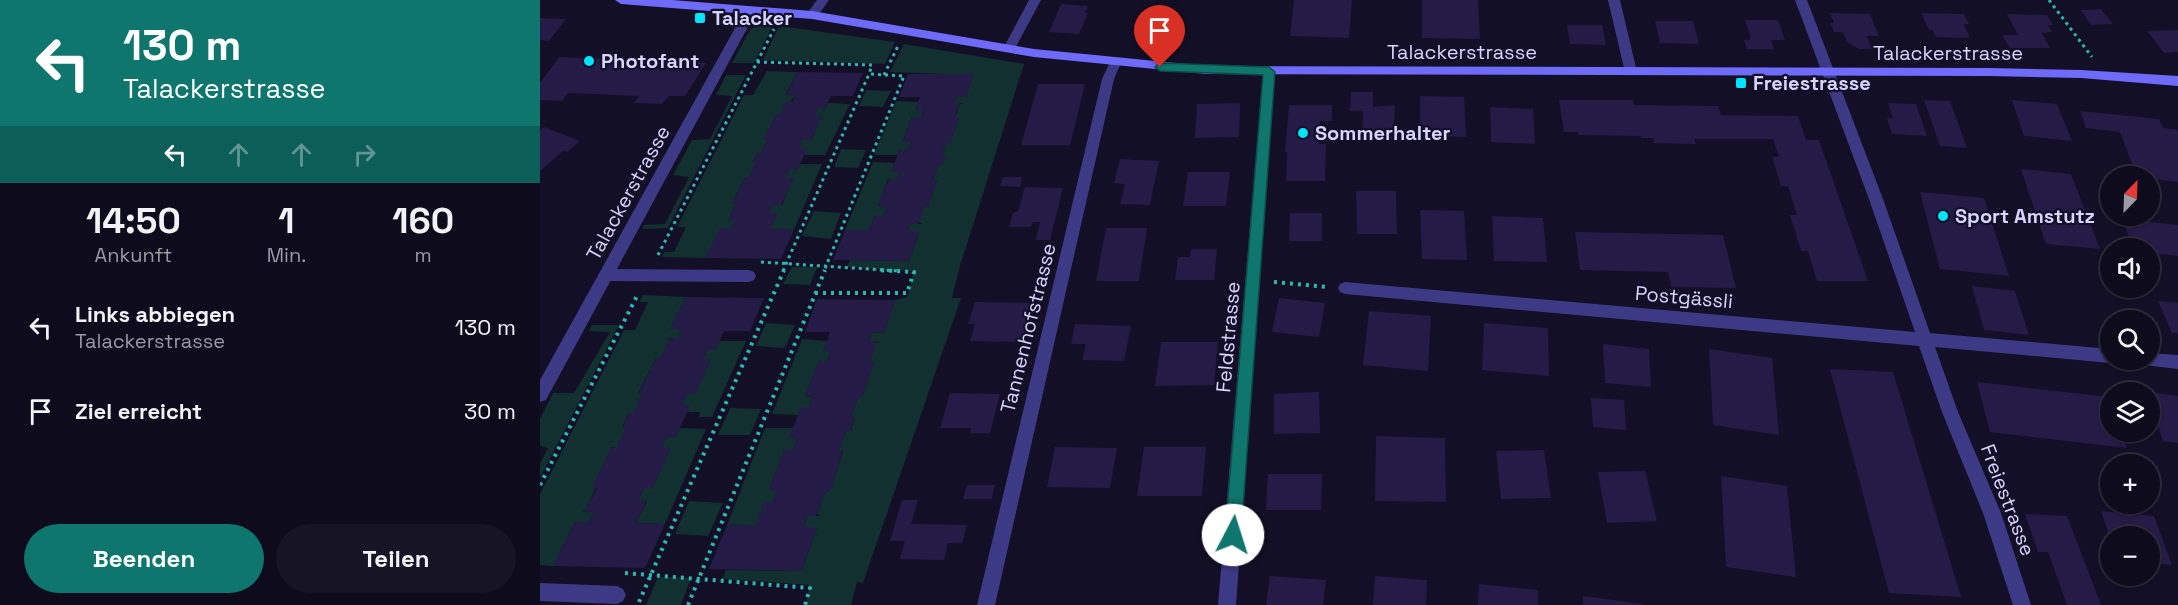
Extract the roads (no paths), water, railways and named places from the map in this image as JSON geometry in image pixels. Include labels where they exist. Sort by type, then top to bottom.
[{"type":"main road","name":"Talackerstrasse","points":[[621,0],[812,15],[1009,49],[1174,68],[1269,72],[1989,72],[2106,75],[2178,81]]},
{"type":"street","points":[[812,15],[823,0]]},
{"type":"street","points":[[1009,49],[1035,0]]},
{"type":"street","points":[[1614,0],[1631,72]]},
{"type":"street","name":"Freiestrasse","points":[[1801,0],[1926,339],[1950,412],[1992,513],[2022,605]]},
{"type":"street","name":"Talackerstrasse","points":[[540,394],[545,377],[606,275],[751,10]]},
{"type":"street","name":"Tannenhofstrasse","points":[[986,605],[1108,79],[1115,63]]},
{"type":"street","name":"Feldstrasse","points":[[1227,605],[1269,72]]},
{"type":"street","points":[[606,275],[749,276]]},
{"type":"street","name":"Postgässli","points":[[1345,288],[2100,355]]},
{"type":"street","points":[[2160,361],[2178,362]]},
{"type":"street","points":[[540,592],[617,594]]},
{"type":"place","name":"Talacker","points":[[700,18]]},
{"type":"place","name":"Photofant","points":[[589,61]]},
{"type":"place","name":"Freiestrasse","points":[[1741,83]]},
{"type":"place","name":"Sommerhalter","points":[[1303,133]]},
{"type":"place","name":"Sport Amstutz","points":[[1943,216]]}]
